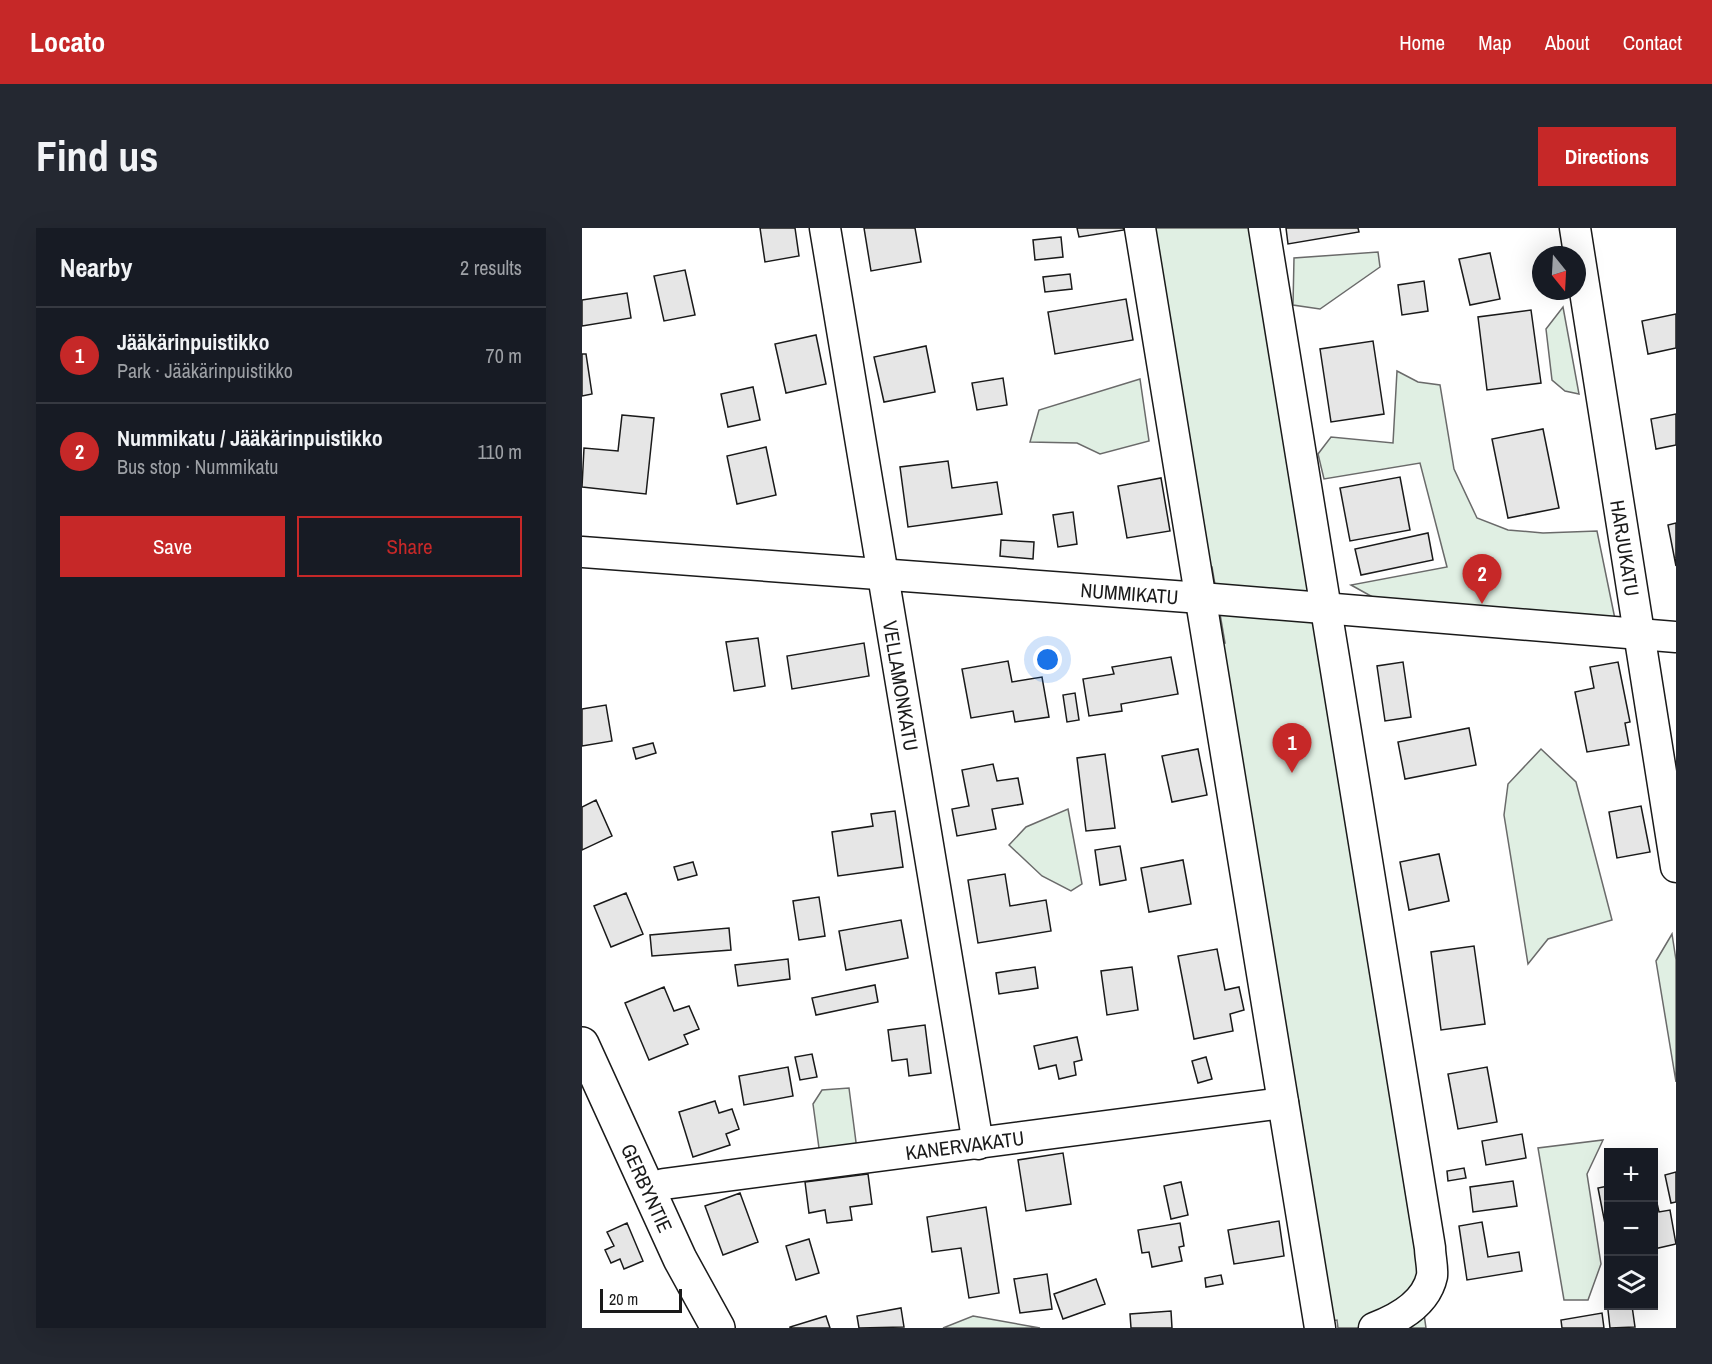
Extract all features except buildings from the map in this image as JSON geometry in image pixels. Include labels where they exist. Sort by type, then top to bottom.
[{"type":"main road","name":"GERBYNTIE","points":[[582,1044],[680,1259],[718,1328]]},
{"type":"street","name":"VELLAMONKATU","points":[[825,228],[978,1144]]},
{"type":"street","points":[[1140,228],[1320,1328]]},
{"type":"street","points":[[1264,228],[1430,1248],[1432,1276],[1422,1299],[1396,1320],[1374,1328]]},
{"type":"street","name":"HARJUKATU","points":[[1575,228],[1676,867]]},
{"type":"street","name":"NUMMIKATU","points":[[582,552],[1201,598],[1676,638]]},
{"type":"street","name":"KANERVAKATU","points":[[648,1189],[664,1184],[1283,1103]]},
{"type":"green space","points":[[1154,228],[1250,228],[1426,1328],[1338,1328],[1337,1320],[1331,1321],[1222,643],[1225,643],[1212,567],[1209,567]]},
{"type":"green space","points":[[1378,252],[1380,267],[1320,309],[1293,305],[1294,258]]},
{"type":"green space","points":[[1563,307],[1579,394],[1565,391],[1552,380],[1546,329]]},
{"type":"green space","points":[[1397,371],[1418,382],[1440,385],[1454,469],[1477,518],[1508,530],[1543,533],[1597,531],[1615,619],[1378,600],[1351,585],[1447,567],[1420,463],[1324,479],[1318,454],[1331,437],[1393,443]]},
{"type":"green space","points":[[1140,379],[1149,441],[1100,454],[1077,443],[1030,442],[1039,410]]},
{"type":"green space","points":[[1541,749],[1576,782],[1612,920],[1548,939],[1528,964],[1504,815],[1508,784]]},
{"type":"green space","points":[[1068,809],[1082,884],[1071,891],[1042,876],[1009,845],[1026,827]]},
{"type":"green space","points":[[1672,934],[1676,960],[1676,1082],[1656,961]]},
{"type":"green space","points":[[849,1088],[857,1150],[819,1148],[813,1104],[822,1090]]},
{"type":"green space","points":[[1603,1140],[1587,1174],[1601,1264],[1588,1300],[1564,1300],[1538,1148]]},
{"type":"green space","points":[[973,1316],[1040,1328],[943,1328]]},
{"type":"place","name":"Nummikatu / Jääkärinpuistikko","points":[[1482,604]]},
{"type":"place","name":"Jääkärinpuistikko","points":[[1292,773]]}]
